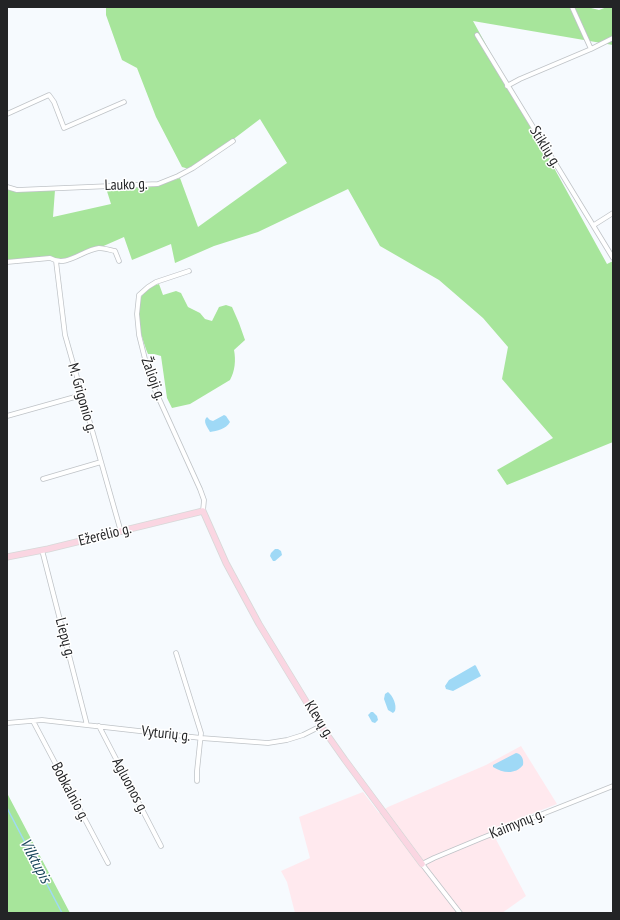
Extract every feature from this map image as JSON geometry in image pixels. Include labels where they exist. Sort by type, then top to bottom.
[{"type":"main road","name":"Ežerėlio g.","points":[[7,557],[121,532],[203,511]]},
{"type":"main road","name":"Klevų g.","points":[[203,511],[226,563],[244,597],[322,726],[345,760],[422,864]]},
{"type":"street","points":[[572,7],[591,49]]},
{"type":"street","name":"Stiklių g.","points":[[477,35],[613,258]]},
{"type":"street","points":[[507,86],[520,78],[591,49],[613,38]]},
{"type":"street","points":[[7,114],[49,96],[54,102],[64,128],[124,102]]},
{"type":"street","name":"Lauko g.","points":[[7,187],[17,190],[158,184],[187,171],[233,141]]},
{"type":"street","points":[[594,225],[613,213]]},
{"type":"street","points":[[7,262],[50,258],[56,261],[66,260],[99,248],[115,251],[119,261]]},
{"type":"street","name":"M. Grigonio g.","points":[[56,261],[65,335],[121,532]]},
{"type":"street","name":"Žalioji g.","points":[[189,271],[156,282],[148,287],[139,295],[137,314],[139,335],[149,375],[204,500],[203,511]]},
{"type":"street","points":[[7,416],[82,395]]},
{"type":"street","points":[[43,479],[101,462]]},
{"type":"street","name":"Liepų g.","points":[[42,550],[87,725]]},
{"type":"street","points":[[176,653],[201,733],[196,771],[197,781]]},
{"type":"street","name":"Vyturių g.","points":[[7,724],[42,720],[201,738],[268,743],[287,740],[303,735],[322,726]]},
{"type":"street","name":"Bobkalnio g.","points":[[33,721],[108,863]]},
{"type":"street","name":"Agluonos g.","points":[[99,726],[161,846]]},
{"type":"street","name":"Kaimynų g.","points":[[422,864],[482,838],[613,786]]},
{"type":"street","name":"Klevų g.","points":[[422,864],[460,913]]},
{"type":"shaded area","points":[[521,746],[557,804],[491,830],[526,896],[502,913],[295,913],[287,882],[281,871],[310,858],[299,817],[363,792],[379,813],[388,807],[486,765]]},
{"type":"green space","points":[[106,7],[587,7],[599,10],[607,7],[613,7],[613,45],[473,21],[607,264],[613,261],[613,442],[507,485],[497,470],[553,438],[502,379],[508,347],[483,318],[439,280],[380,246],[348,189],[258,232],[214,246],[175,263],[171,244],[132,260],[124,237],[66,260],[50,258],[7,262],[7,189],[13,191],[55,190],[53,217],[111,204],[106,188],[153,187],[180,178],[198,227],[287,163],[260,119],[231,141],[189,169],[182,167],[156,117],[137,68],[122,60],[106,15]]},
{"type":"green space","points":[[159,284],[163,295],[176,291],[181,293],[188,307],[200,313],[205,319],[212,321],[219,307],[226,305],[232,307],[245,340],[234,350],[235,365],[230,380],[190,404],[172,408],[167,398],[161,356],[148,354],[143,340],[138,315],[138,307],[143,294],[152,286]]},
{"type":"green space","points":[[7,793],[70,913],[7,913]]},
{"type":"water","points":[[224,415],[230,422],[221,429],[210,432],[205,420],[207,417],[213,421]]},
{"type":"water","points":[[275,549],[281,551],[282,555],[273,561],[270,556]]},
{"type":"water","points":[[475,665],[481,676],[453,691],[446,689],[445,686],[449,680]]},
{"type":"water","points":[[388,692],[395,703],[395,711],[393,713],[388,710],[384,699],[385,694]]},
{"type":"water","points":[[371,712],[377,716],[378,720],[375,723],[372,722],[368,715]]},
{"type":"water","points":[[516,753],[523,759],[523,765],[520,768],[513,772],[505,772],[493,767],[493,765]]},
{"type":"waterway","name":"Vilktupis","points":[[7,808],[62,913]]}]
